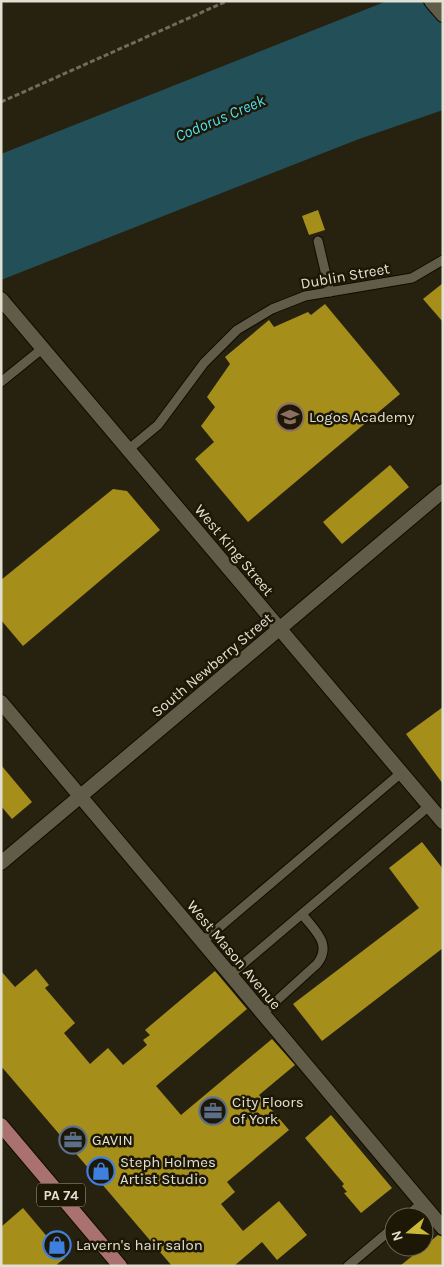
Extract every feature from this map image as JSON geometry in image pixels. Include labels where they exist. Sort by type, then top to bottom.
[{"type":"main road","name":"PA 74","points":[[1,1125],[120,1266]]},
{"type":"street","points":[[431,1],[443,15]]},
{"type":"street","name":"West King Street","points":[[1,298],[443,822]]},
{"type":"street","name":"South Newberry Street","points":[[1,863],[443,491]]},
{"type":"street","name":"West Mason Avenue","points":[[1,702],[443,1228]]},
{"type":"lane","points":[[318,241],[330,292]]},
{"type":"lane","name":"Dublin Street","points":[[129,449],[158,425],[204,363],[238,330],[272,309],[305,296],[412,278],[443,260]]},
{"type":"lane","points":[[1,382],[43,348]]},
{"type":"lane","points":[[202,942],[401,773]]},
{"type":"lane","points":[[230,975],[429,806]]},
{"type":"lane","points":[[263,1014],[323,957],[323,942],[302,914]]},
{"type":"lane","points":[[417,1207],[422,1203]]},
{"type":"lane","points":[[348,1266],[384,1235]]},
{"type":"path","points":[[1,102],[227,1]]},
{"type":"water","name":"Codorus Creek","points":[[387,1],[443,1],[443,110],[359,139],[1,280],[1,154]]},
{"type":"building","points":[[318,210],[325,230],[309,235],[302,216]]},
{"type":"building","points":[[443,283],[443,322],[423,299]]},
{"type":"building","name":"Logos Academy","points":[[325,304],[400,394],[248,522],[195,459],[214,442],[201,426],[215,407],[207,397],[230,364],[225,357],[269,320],[274,327],[308,312],[311,315]]},
{"type":"building","points":[[390,465],[409,487],[342,544],[323,522]]},
{"type":"building","points":[[113,489],[127,491],[160,530],[23,646],[1,620],[1,580]]},
{"type":"building","points":[[443,707],[443,784],[406,734]]},
{"type":"building","points":[[1,765],[32,802],[12,819],[1,806]]},
{"type":"building","points":[[422,842],[443,869],[443,948],[322,1041],[293,1004],[419,908],[389,868]]},
{"type":"building","points":[[36,969],[49,985],[45,988],[75,1023],[64,1033],[90,1064],[108,1048],[123,1065],[147,1045],[143,1040],[150,1035],[145,1030],[215,971],[247,1009],[156,1086],[181,1115],[272,1039],[295,1065],[259,1095],[289,1130],[227,1182],[235,1192],[221,1204],[243,1231],[279,1201],[307,1235],[277,1260],[262,1242],[234,1266],[172,1266],[1,1066],[1,971],[15,987]]},
{"type":"building","points":[[331,1115],[392,1188],[361,1213],[344,1193],[347,1192],[342,1186],[344,1184],[305,1138]]},
{"type":"building","points":[[23,1208],[65,1258],[55,1266],[1,1266],[1,1227]]},
{"type":"building","points":[[438,1235],[443,1237],[443,1266],[400,1266],[411,1257],[434,1257],[434,1238]]},
{"type":"place","name":"Logos Academy","points":[[290,417]]},
{"type":"place","name":"City Floors of York","points":[[213,1111]]},
{"type":"place","name":"GAVIN","points":[[73,1140]]},
{"type":"place","name":"Steph Holmes Artist Studio","points":[[101,1171]]},
{"type":"place","name":"Lavern's hair salon","points":[[57,1245]]}]
